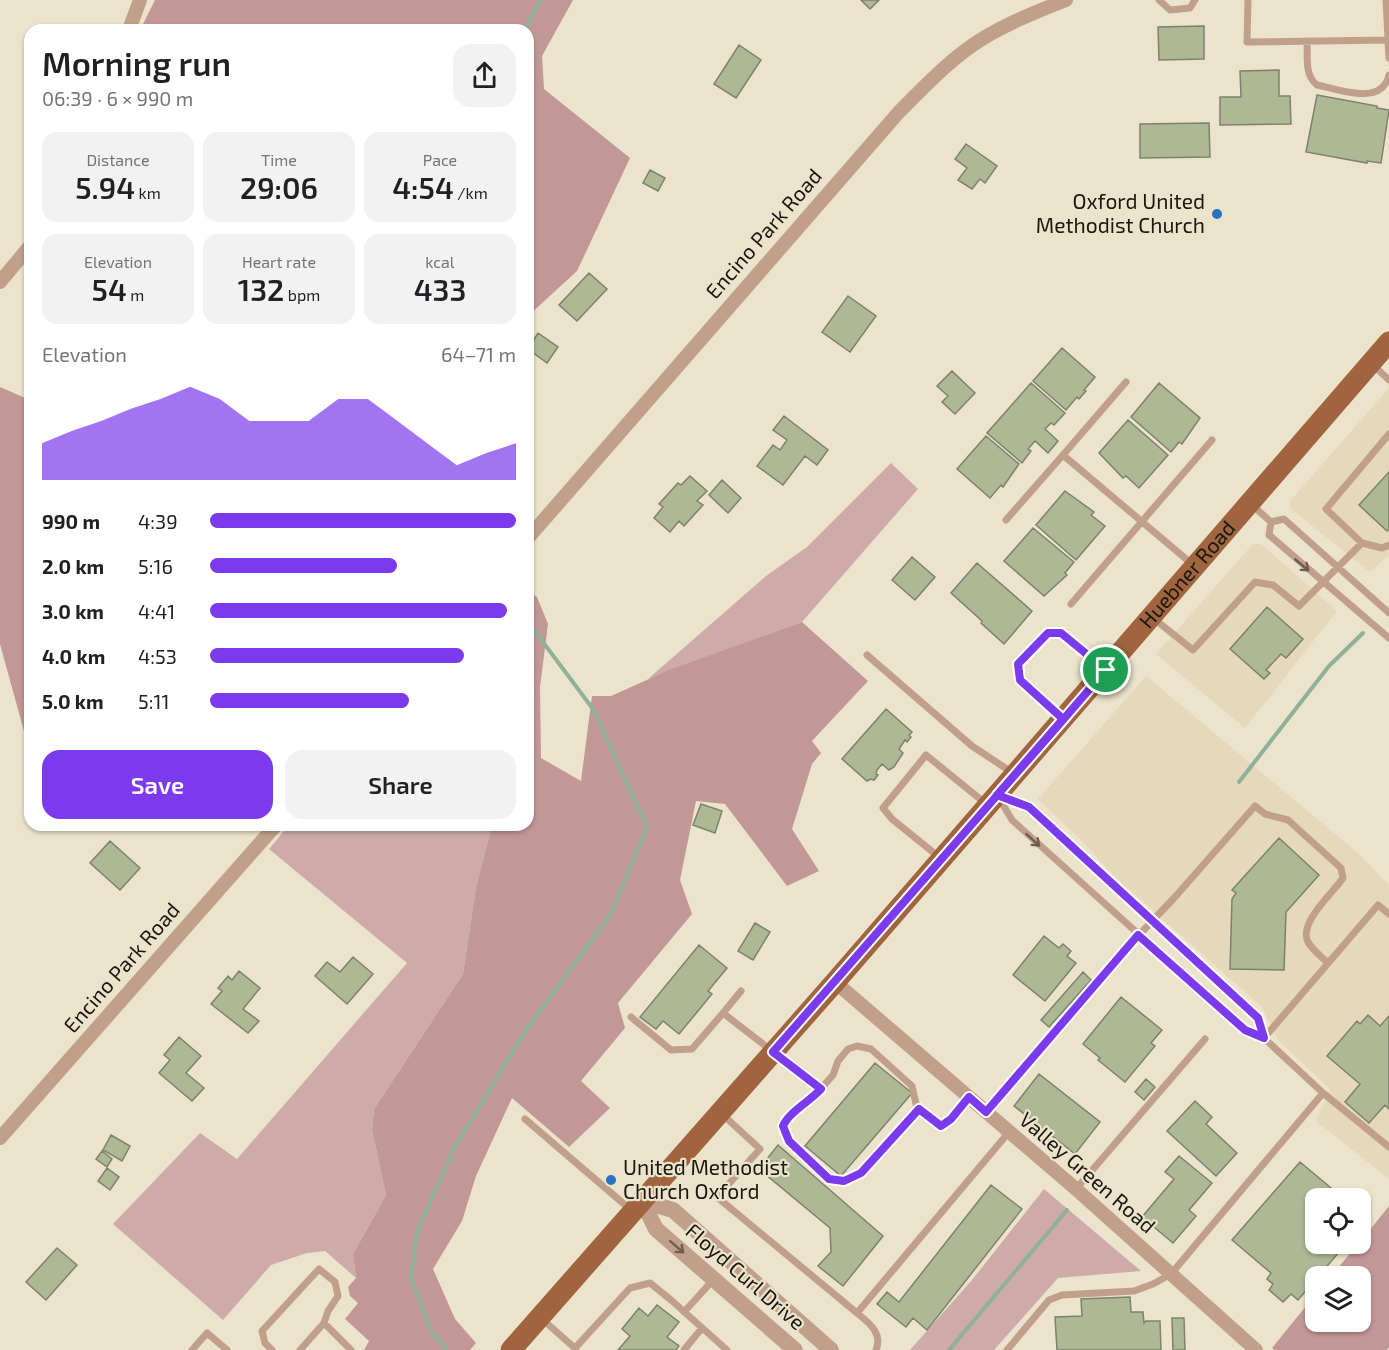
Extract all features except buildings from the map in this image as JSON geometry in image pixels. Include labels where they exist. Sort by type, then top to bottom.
[{"type":"main road","name":"Huebner Road","points":[[511,1350],[835,982],[1389,342]]},
{"type":"street","points":[[131,24],[140,0]]},
{"type":"street","name":"Encino Park Road","points":[[534,531],[899,112],[942,70],[982,39],[1035,12],[1066,0]]},
{"type":"street","points":[[0,282],[24,253]]},
{"type":"street","name":"Encino Park Road","points":[[0,1138],[271,831]]},
{"type":"street","name":"Valley Green Road","points":[[835,982],[1076,1189],[1256,1350]]},
{"type":"street","name":"Floyd Curl Drive","points":[[638,1206],[656,1229],[795,1350]]},
{"type":"street","name":"Floyd Curl Drive","points":[[638,1206],[673,1210],[831,1350]]},
{"type":"lane","points":[[1159,0],[1170,10],[1190,8],[1195,0]]},
{"type":"lane","points":[[1248,0],[1247,42],[1388,40]]},
{"type":"lane","points":[[1386,0],[1389,58]]},
{"type":"lane","points":[[1307,41],[1308,73],[1317,85],[1366,94],[1374,93],[1388,81],[1389,75]]},
{"type":"lane","points":[[1371,363],[1389,380]]},
{"type":"lane","points":[[1006,520],[1126,382]]},
{"type":"lane","points":[[1389,434],[1326,509],[1362,543],[1382,548],[1389,545]]},
{"type":"lane","points":[[1071,604],[1212,440]]},
{"type":"lane","points":[[1063,455],[1194,565]]},
{"type":"lane","points":[[1250,503],[1271,522]]},
{"type":"lane","points":[[1271,522],[1284,519],[1389,613]]},
{"type":"lane","points":[[1271,522],[1269,535],[1389,638]]},
{"type":"lane","points":[[1151,617],[1193,650],[1255,582],[1274,585],[1299,606],[1362,543]]},
{"type":"lane","points":[[1063,719],[1020,680],[1018,664],[1048,633],[1061,633],[1106,670]]},
{"type":"lane","points":[[867,655],[972,746],[1015,774]]},
{"type":"lane","points":[[941,859],[892,819],[883,808],[926,754],[992,800],[1245,1030],[1264,1038],[1323,1093],[1389,1147]]},
{"type":"lane","points":[[992,800],[1029,807],[1258,1018],[1264,1038]]},
{"type":"lane","points":[[986,1112],[1138,935],[1255,806],[1265,814],[1288,820],[1341,868],[1343,878],[1311,918],[1306,928],[1307,941],[1328,963]]},
{"type":"lane","points":[[1264,1038],[1378,904],[1389,914]]},
{"type":"lane","points":[[631,1017],[671,1050],[692,1049],[741,991]]},
{"type":"lane","points":[[723,1013],[821,1089]]},
{"type":"lane","points":[[1076,1189],[1205,1039]]},
{"type":"lane","points":[[919,1109],[861,1173],[844,1181],[829,1179],[789,1141],[783,1126],[787,1117],[810,1101],[833,1075],[838,1061],[848,1049],[857,1046],[871,1049],[912,1086],[919,1109],[941,1126],[951,1119],[969,1097]]},
{"type":"lane","points":[[1006,1350],[1049,1300],[1062,1295],[1134,1291],[1171,1274],[1323,1093]]},
{"type":"lane","points":[[720,1112],[760,1149],[717,1197],[873,1326],[878,1339],[876,1350]]},
{"type":"lane","points":[[525,1119],[638,1206]]},
{"type":"lane","points":[[857,1312],[1009,1132]]},
{"type":"lane","points":[[272,1350],[265,1343],[262,1331],[319,1269],[335,1282],[338,1296],[328,1311],[324,1323],[300,1350]]},
{"type":"lane","points":[[684,1312],[714,1279]]},
{"type":"lane","points":[[540,1317],[576,1349],[630,1288],[650,1283],[728,1350]]},
{"type":"lane","points":[[324,1323],[351,1350]]},
{"type":"lane","points":[[684,1350],[702,1328]]},
{"type":"lane","points":[[192,1350],[207,1333],[227,1350]]},
{"type":"shaded area","points":[[155,0],[573,0],[542,56],[544,89],[630,158],[577,271],[534,310],[534,24],[143,24]]},
{"type":"shaded area","points":[[0,387],[24,397],[24,731],[0,644]]},
{"type":"shaded area","points":[[1389,388],[1389,555],[1370,572],[1291,509],[1290,501]]},
{"type":"shaded area","points":[[891,463],[918,489],[802,622],[648,679],[766,576],[807,547]]},
{"type":"shaded area","points":[[1253,544],[1261,544],[1337,611],[1245,728],[1156,654]]},
{"type":"shaded area","points":[[534,595],[537,597],[548,624],[540,687],[541,758],[581,781],[592,696],[611,696],[669,670],[802,622],[868,681],[812,741],[821,753],[812,764],[792,829],[819,871],[787,886],[725,804],[696,801],[680,880],[692,914],[618,1003],[625,1028],[581,1081],[610,1108],[569,1147],[512,1098],[476,1176],[462,1221],[433,1269],[455,1319],[476,1343],[470,1350],[364,1350],[369,1341],[345,1319],[358,1303],[350,1296],[348,1287],[356,1278],[353,1254],[386,1195],[372,1130],[374,1109],[463,974],[476,887],[490,831],[534,831]]},
{"type":"shaded area","points":[[1146,676],[1359,854],[1389,885],[1389,1179],[1316,1121],[1330,1089],[1278,1040],[1262,1007],[1114,876],[1084,843],[1038,799]]},
{"type":"shaded area","points":[[284,831],[490,831],[476,887],[463,974],[374,1109],[372,1130],[386,1195],[353,1254],[356,1278],[325,1251],[307,1253],[271,1265],[223,1320],[113,1224],[200,1133],[237,1159],[407,963],[269,849]]},
{"type":"shaded area","points":[[1044,1189],[1141,1271],[1058,1278],[994,1350],[910,1350],[972,1280]]},
{"type":"shaded area","points":[[1389,1206],[1389,1347],[1387,1350],[1275,1350],[1272,1348],[1305,1307],[1305,1332],[1371,1332],[1371,1266],[1339,1266],[1350,1254],[1371,1254],[1371,1228]]},
{"type":"waterway","points":[[528,24],[540,0]]},
{"type":"waterway","points":[[446,1350],[431,1331],[411,1278],[417,1231],[456,1145],[526,1030],[611,914],[647,827],[593,709],[534,630]]},
{"type":"waterway","points":[[1239,782],[1329,666],[1363,633]]},
{"type":"waterway","points":[[949,1350],[1067,1210]]},
{"type":"place","name":"Oxford United Methodist Church","points":[[1217,214]]},
{"type":"place","name":"United Methodist Church Oxford","points":[[611,1180]]},
{"type":"route","points":[[1106,670],[997,795],[835,982],[773,1052],[821,1089],[810,1101],[787,1117],[783,1126],[789,1141],[829,1179],[844,1181],[861,1173],[919,1109],[941,1126],[951,1119],[969,1097],[986,1112],[1138,935],[1245,1030],[1264,1038],[1258,1018],[1029,807],[997,795],[1063,719],[1020,680],[1018,664],[1048,633],[1061,633],[1106,670]]}]
